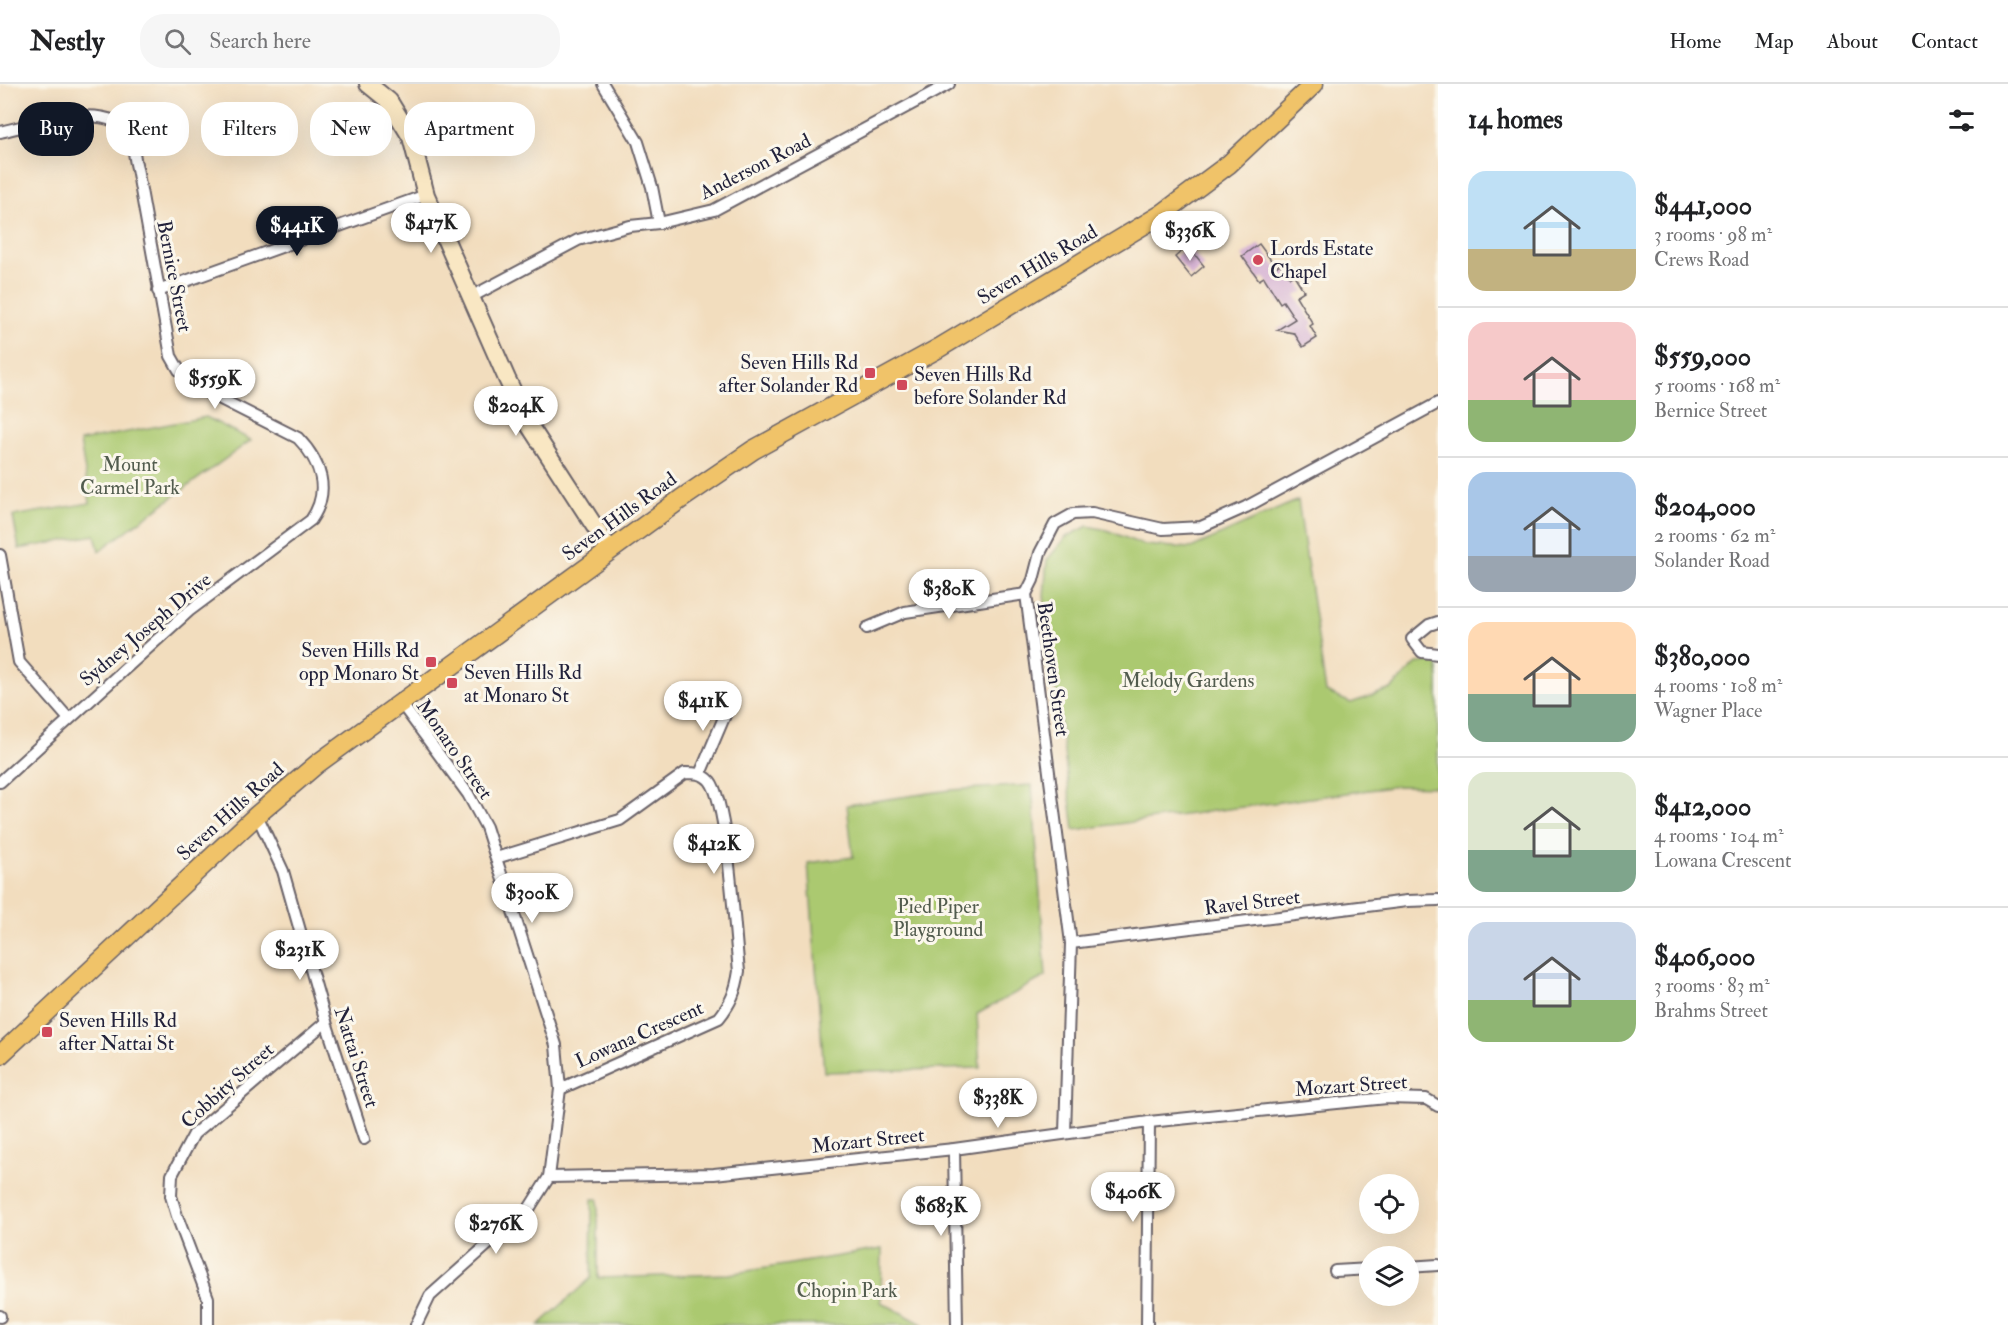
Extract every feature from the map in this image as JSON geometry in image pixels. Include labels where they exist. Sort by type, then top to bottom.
[{"type":"main road","name":"Seven Hills Road","points":[[0,1055],[257,815],[317,764],[610,550],[753,450],[939,348],[1162,214],[1229,164],[1314,84]]},
{"type":"street","points":[[368,84],[389,101],[411,137],[426,195],[529,425],[610,550]]},
{"type":"street","points":[[603,84],[638,142],[652,187],[659,223]]},
{"type":"street","name":"Anderson Road","points":[[471,297],[578,240],[630,226],[659,223],[714,210],[949,84]]},
{"type":"street","name":"Bernice Street","points":[[0,132],[77,117],[105,116],[116,121],[130,137],[171,356],[179,370],[201,389],[271,422],[298,438],[310,450],[321,475],[323,487],[318,510]]},
{"type":"street","points":[[158,291],[426,195]]},
{"type":"street","name":"Beethoven Street","points":[[1065,1133],[1071,943],[1026,594],[1054,524],[1073,514],[1092,513],[1163,529],[1201,527],[1246,507],[1438,403]]},
{"type":"street","name":"Sydney Joseph Drive","points":[[0,782],[189,611],[311,520],[318,510]]},
{"type":"street","points":[[0,555],[19,662],[69,718]]},
{"type":"street","points":[[867,628],[904,612],[1026,594]]},
{"type":"street","points":[[1438,622],[1429,625],[1412,639],[1422,652],[1438,654]]},
{"type":"street","points":[[496,858],[620,820],[685,772],[700,774],[731,701]]},
{"type":"street","name":"Monaro Street","points":[[401,703],[468,794],[486,827],[556,1046],[560,1089],[549,1177],[525,1215],[494,1239],[430,1296],[416,1325]]},
{"type":"street","name":"Lowana Crescent","points":[[560,1089],[719,1018],[736,990],[738,971],[725,837],[717,796],[710,781],[700,774]]},
{"type":"street","name":"Nattai Street","points":[[257,815],[283,871],[364,1139]]},
{"type":"street","name":"Ravel Street","points":[[1071,943],[1407,901],[1438,900]]},
{"type":"street","name":"Cobbity Street","points":[[208,1325],[208,1298],[171,1196],[172,1175],[195,1134],[327,1022]]},
{"type":"street","name":"Mozart Street","points":[[549,1177],[714,1174],[954,1149],[1149,1122],[1387,1098],[1426,1099],[1438,1106]]},
{"type":"street","points":[[1147,1325],[1149,1122]]},
{"type":"street","points":[[954,1149],[957,1325]]},
{"type":"street","points":[[1419,1266],[1438,1265]]},
{"type":"street","points":[[1335,1271],[1359,1270]]},
{"type":"green space","name":"Mount Carmel Park","points":[[206,417],[251,440],[99,551],[95,535],[19,549],[13,516],[90,503],[80,441]]},
{"type":"green space","name":"Melody Gardens","points":[[1298,500],[1326,692],[1351,703],[1391,689],[1417,663],[1438,661],[1438,787],[1398,786],[1074,830],[1044,596],[1047,560],[1066,537],[1088,526],[1107,530],[1143,545],[1191,548]]},
{"type":"green space","name":"Pied Piper Playground","points":[[1032,785],[1046,976],[977,1014],[980,1068],[824,1072],[808,863],[853,857],[847,805],[950,790]]},
{"type":"green space","name":"Chopin Park","points":[[592,1199],[598,1199],[598,1278],[729,1274],[882,1249],[881,1302],[924,1325],[539,1325],[591,1278]]},
{"type":"building","points":[[1259,244],[1276,267],[1280,264],[1290,277],[1294,275],[1304,291],[1296,296],[1313,324],[1310,326],[1317,338],[1303,347],[1294,333],[1277,330],[1295,319],[1283,301],[1280,303],[1264,277],[1259,280],[1242,256]]},
{"type":"building","points":[[1188,246],[1204,266],[1191,277],[1175,257]]},
{"type":"place","name":"Lords Estate Chapel","points":[[1258,260]]},
{"type":"place","name":"Seven Hills Rd after Solander Rd","points":[[870,373]]},
{"type":"place","name":"Seven Hills Rd before Solander Rd","points":[[902,385]]},
{"type":"place","name":"Seven Hills Rd opp Monaro St","points":[[431,662]]},
{"type":"place","name":"Seven Hills Rd at Monaro St","points":[[452,683]]},
{"type":"place","name":"Seven Hills Rd after Nattai St","points":[[47,1032]]}]
